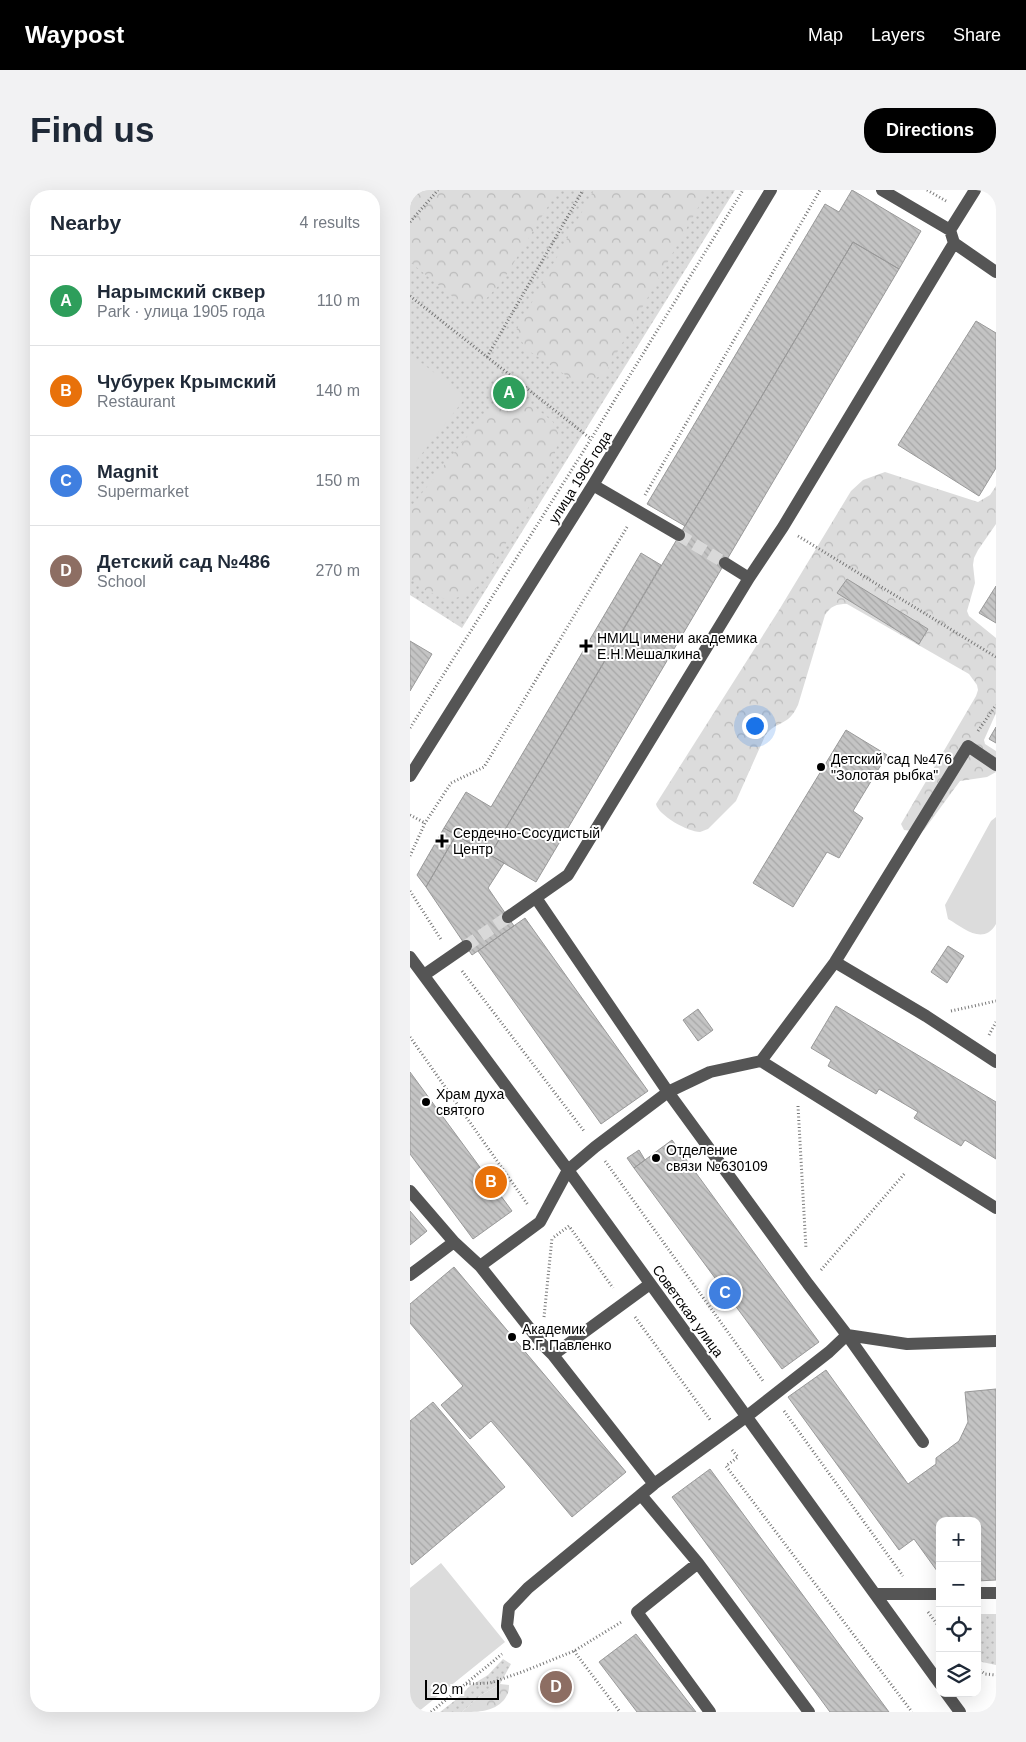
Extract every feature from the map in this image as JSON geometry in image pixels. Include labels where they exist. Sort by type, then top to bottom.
[{"type":"street","name":"улица 1905 года","points":[[410,776],[593,485],[772,190]]},
{"type":"street","points":[[882,190],[952,236],[996,272]]},
{"type":"street","points":[[508,917],[568,875],[749,578],[783,527],[952,236],[974,190]]},
{"type":"street","points":[[593,485],[679,536]]},
{"type":"street","points":[[725,562],[749,578]]},
{"type":"street","points":[[480,1266],[540,1222],[568,1170],[595,1146],[668,1092],[710,1072],[761,1061],[835,962],[968,746],[996,765]]},
{"type":"street","points":[[536,898],[668,1092],[808,1284],[848,1335],[923,1442]]},
{"type":"street","points":[[424,975],[466,946]]},
{"type":"street","name":"Советская улица","points":[[410,957],[568,1170],[936,1678]]},
{"type":"street","points":[[835,962],[926,1016],[996,1062]]},
{"type":"street","points":[[761,1061],[996,1208]]},
{"type":"street","points":[[410,1191],[454,1242],[480,1266],[654,1484]]},
{"type":"street","points":[[410,1275],[454,1242]]},
{"type":"street","points":[[553,1356],[650,1284]]},
{"type":"street","points":[[516,1642],[507,1626],[509,1608],[528,1588],[654,1484],[746,1417],[830,1352],[848,1335]]},
{"type":"street","points":[[848,1335],[907,1344],[996,1341]]},
{"type":"street","points":[[641,1495],[698,1563],[809,1712]]},
{"type":"street","points":[[698,1563],[637,1612],[710,1712]]},
{"type":"street","points":[[981,1593],[996,1593]]},
{"type":"street","points":[[875,1594],[936,1594]]},
{"type":"street","points":[[949,1697],[960,1712]]},
{"type":"path","points":[[410,222],[438,190]]},
{"type":"path","points":[[486,357],[583,190]]},
{"type":"path","points":[[410,728],[591,439],[743,190]]},
{"type":"path","points":[[410,856],[425,823],[451,783],[484,767],[636,511],[820,190]]},
{"type":"path","points":[[410,296],[591,439]]},
{"type":"path","points":[[783,527],[996,657]]},
{"type":"path","points":[[968,746],[996,705]]},
{"type":"path","points":[[410,814],[425,823]]},
{"type":"path","points":[[926,1016],[996,1001]]},
{"type":"path","points":[[410,1038],[552,1238],[542,1344]]},
{"type":"path","points":[[797,1083],[808,1284]]},
{"type":"path","points":[[808,1284],[918,1158]]},
{"type":"path","points":[[552,1238],[569,1226],[738,1457],[726,1466],[912,1712]]},
{"type":"path","points":[[791,1423],[936,1623]]},
{"type":"path","points":[[466,1684],[490,1683],[574,1651],[637,1612]]},
{"type":"path","points":[[430,1712],[516,1642]]},
{"type":"path","points":[[574,1651],[620,1712]]},
{"type":"path","points":[[981,1671],[985,1674],[996,1675]]},
{"type":"green space","points":[[410,190],[735,190],[462,628],[410,595]]},
{"type":"green space","points":[[410,190],[558,190],[502,282],[484,301],[458,301],[410,262]]},
{"type":"green space","points":[[594,190],[708,190],[605,374],[589,381],[570,378],[526,349],[516,331]]},
{"type":"green space","points":[[410,354],[466,397],[410,469]]},
{"type":"green space","points":[[525,399],[553,422],[560,437],[549,471],[522,519],[475,590],[449,601],[425,590],[410,578],[410,508],[489,409]]},
{"type":"green space","points":[[885,472],[978,502],[990,495],[996,486],[996,524],[974,558],[975,583],[967,611],[969,616],[996,638],[996,713],[984,740],[985,744],[996,751],[996,772],[987,777],[960,781],[924,830],[920,832],[904,830],[901,824],[976,696],[977,685],[969,674],[847,604],[840,604],[829,609],[825,615],[797,707],[790,718],[772,729],[765,736],[736,801],[708,829],[700,832],[688,829],[674,822],[662,813],[656,804],[779,610],[851,491],[863,480]]},
{"type":"green space","points":[[996,817],[996,924],[985,934],[973,933],[948,919],[945,905],[991,821]]},
{"type":"green space","points":[[441,1563],[505,1642],[418,1712],[410,1712],[410,1588]]},
{"type":"green space","points":[[981,1614],[996,1614],[996,1665],[982,1662]]},
{"type":"green space","points":[[503,1659],[511,1664],[500,1684],[480,1696],[462,1712],[440,1712],[470,1686],[488,1675]]},
{"type":"green space","points":[[500,1684],[509,1685],[507,1694],[500,1704],[490,1709],[462,1712],[480,1696]]},
{"type":"building","points":[[852,190],[921,231],[899,269],[853,242],[685,526],[647,504],[825,204],[839,212]]},
{"type":"building","points":[[853,242],[899,269],[536,882],[490,855]]},
{"type":"building","points":[[976,321],[996,333],[996,468],[979,496],[898,445]]},
{"type":"building","points":[[641,553],[661,565],[490,855],[444,828],[466,792],[491,807]]},
{"type":"building","points":[[847,579],[928,629],[919,644],[837,593]]},
{"type":"building","points":[[996,586],[996,623],[979,613]]},
{"type":"building","points":[[410,641],[432,654],[410,691]]},
{"type":"building","points":[[996,727],[996,743],[989,739]]},
{"type":"building","points":[[846,730],[887,755],[853,811],[863,818],[839,858],[827,852],[793,907],[753,883]]},
{"type":"building","points":[[444,828],[456,835],[426,887],[417,875]]},
{"type":"building","points":[[456,835],[504,863],[488,888],[514,926],[472,955],[426,887]]},
{"type":"building","points":[[525,918],[648,1091],[601,1124],[478,951]]},
{"type":"building","points":[[948,946],[964,956],[947,983],[931,972]]},
{"type":"building","points":[[836,1006],[996,1102],[996,1159],[965,1140],[961,1146],[914,1118],[918,1112],[879,1089],[876,1094],[828,1066],[831,1060],[811,1048]]},
{"type":"building","points":[[698,1009],[713,1030],[698,1041],[683,1020]]},
{"type":"building","points":[[410,1072],[512,1211],[473,1239],[410,1154]]},
{"type":"building","points":[[672,1140],[819,1342],[782,1369],[634,1168]]},
{"type":"building","points":[[639,1150],[645,1160],[634,1168],[627,1158]]},
{"type":"building","points":[[410,1211],[427,1231],[410,1245]]},
{"type":"building","points":[[454,1267],[626,1472],[572,1517],[491,1421],[470,1439],[441,1405],[463,1386],[410,1323],[410,1304]]},
{"type":"building","points":[[826,1370],[908,1484],[936,1464],[936,1458],[959,1441],[968,1422],[965,1392],[996,1389],[996,1580],[981,1581],[981,1517],[936,1517],[936,1569],[914,1539],[899,1550],[788,1397]]},
{"type":"building","points":[[433,1402],[505,1487],[412,1565],[410,1562],[410,1421]]},
{"type":"building","points":[[710,1469],[889,1712],[830,1712],[672,1497]]},
{"type":"building","points":[[636,1634],[696,1712],[637,1712],[599,1662]]},
{"type":"tunnel","points":[[679,535],[725,563]]},
{"type":"tunnel","points":[[466,946],[508,917]]},
{"type":"place","name":"Нарымский сквер","points":[[509,393]]},
{"type":"place","name":"НМИЦ имени академика Е.Н.Мешалкина","points":[[586,646]]},
{"type":"place","name":"Детский сад №476 \"Золотая рыбка\"","points":[[821,767]]},
{"type":"place","name":"Сердечно-Сосудистый Центр","points":[[442,841]]},
{"type":"place","name":"Храм духа святого","points":[[426,1102]]},
{"type":"place","name":"Отделение связи №630109","points":[[656,1158]]},
{"type":"place","name":"Чубурек Крымский","points":[[491,1182]]},
{"type":"place","name":"Magnit","points":[[725,1293]]},
{"type":"place","name":"Академик В.Г. Павленко","points":[[512,1337]]},
{"type":"place","name":"Детский сад №486","points":[[556,1687]]}]
